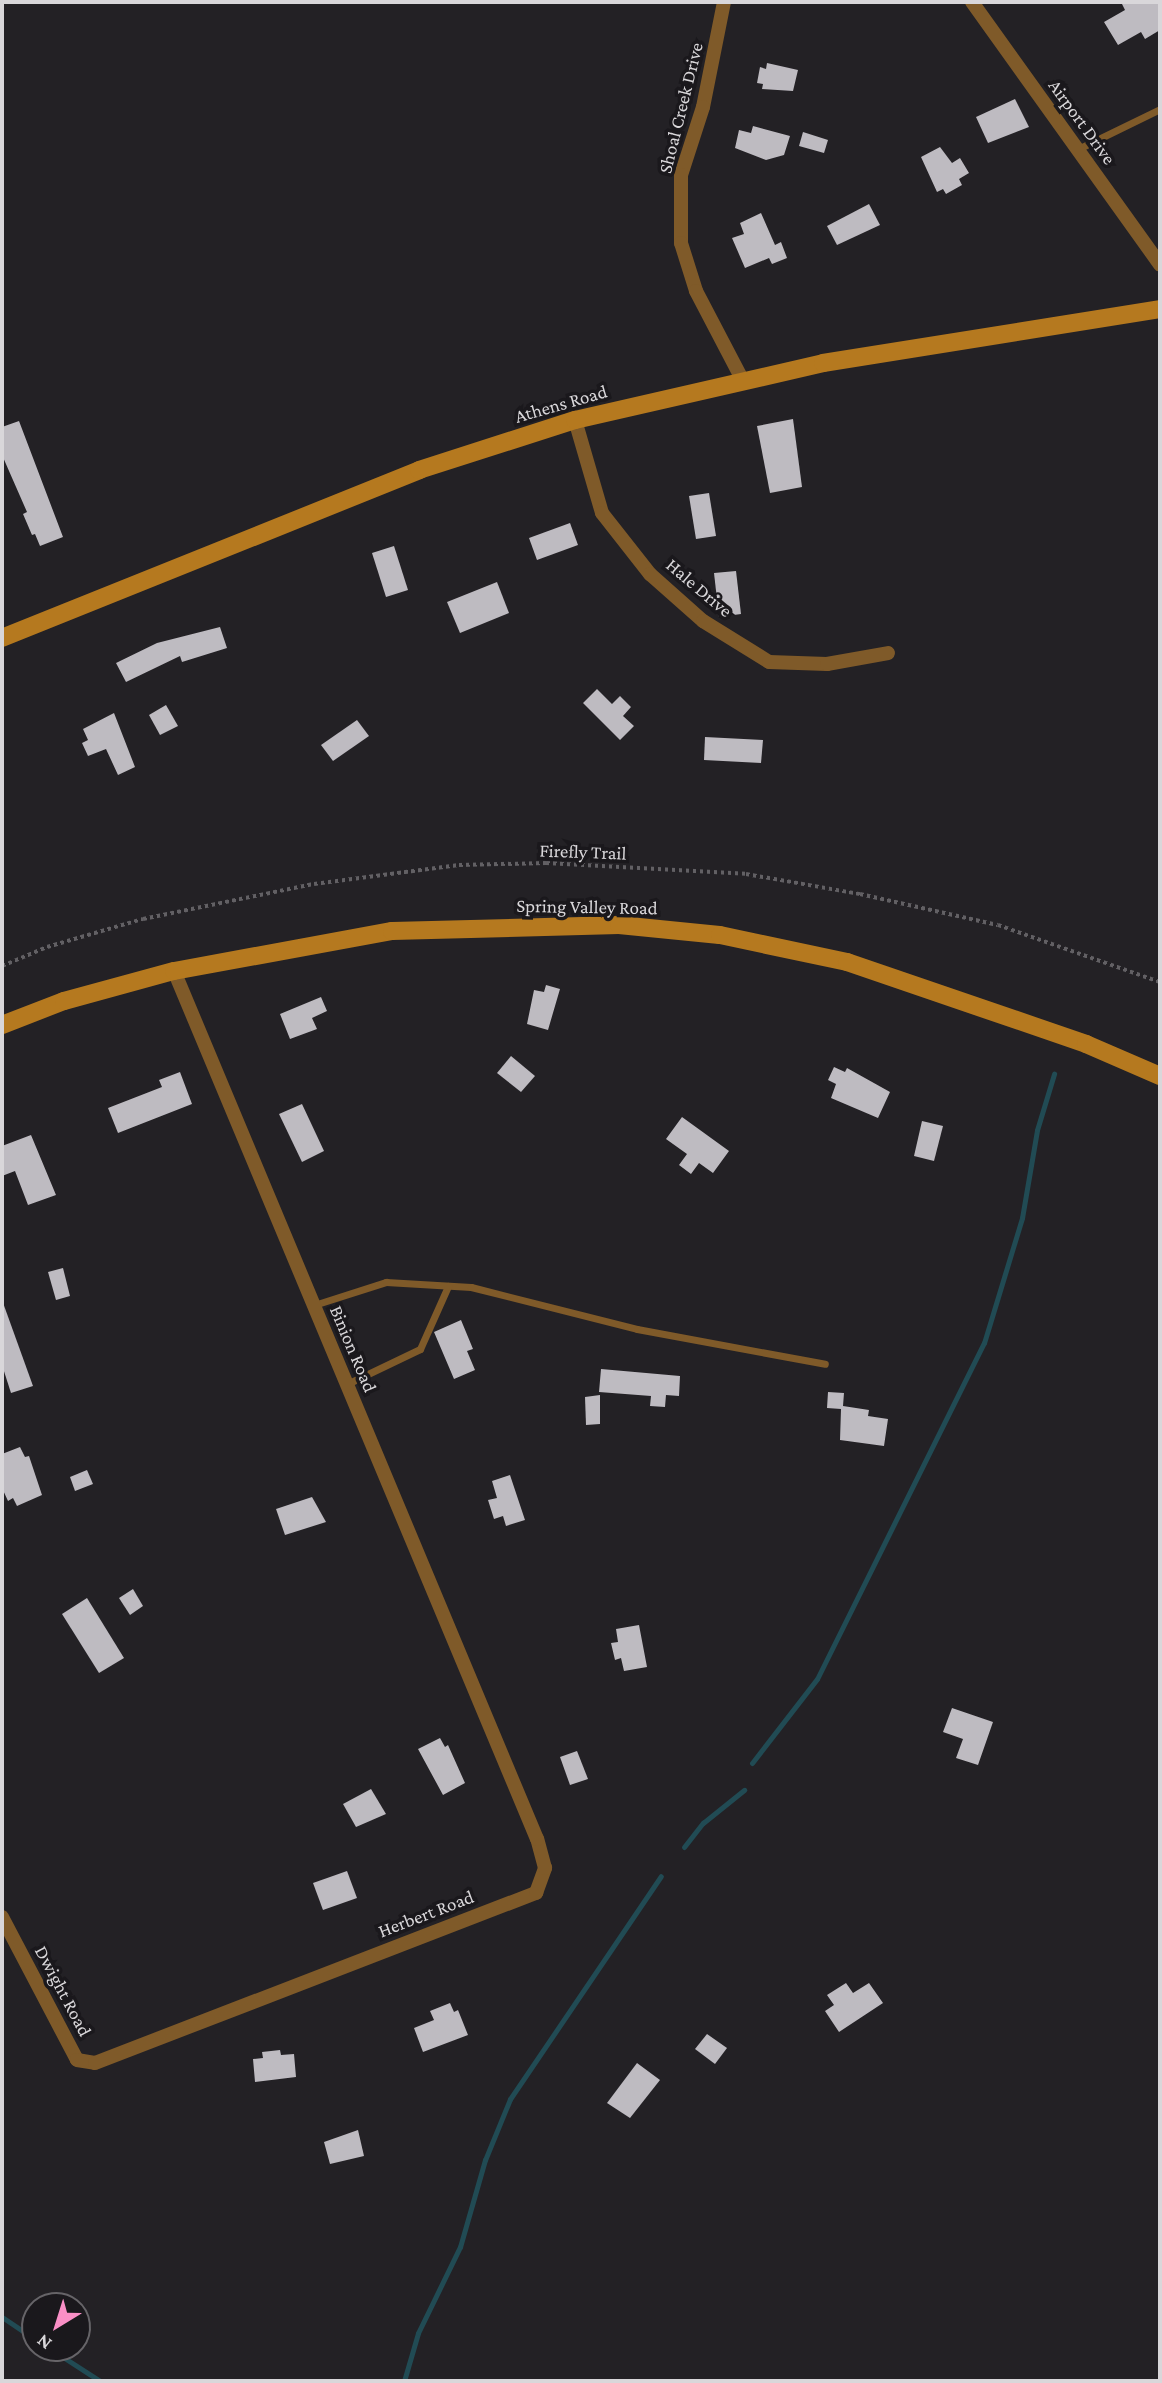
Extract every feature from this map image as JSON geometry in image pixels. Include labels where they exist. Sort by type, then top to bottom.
[{"type":"street","name":"Shoal Creek Drive","points":[[724,2],[703,107],[681,175],[681,243],[696,291],[742,379]]},
{"type":"street","name":"Airport Drive","points":[[972,2],[1160,265]]},
{"type":"street","name":"Athens Road","points":[[2,638],[406,475],[575,420],[742,379],[1160,309]]},
{"type":"street","name":"Hale Drive","points":[[575,420],[602,513],[650,574],[703,621],[769,662],[827,664],[888,653]]},
{"type":"street","name":"Spring Valley Road","points":[[2,1025],[64,1001],[174,971],[405,929],[620,925],[708,934],[847,962],[1086,1044],[1160,1076]]},
{"type":"street","name":"Binion Road","points":[[174,971],[496,1742]]},
{"type":"street","name":"Herbert Road","points":[[181,2030],[536,1893],[545,1868],[496,1742]]},
{"type":"street","name":"Dwight Road","points":[[2,1917],[78,2060],[95,2063],[181,2030]]},
{"type":"lane","points":[[1078,149],[1160,109]]},
{"type":"lane","points":[[314,1305],[386,1282],[448,1286],[530,1300],[637,1329],[825,1364]]},
{"type":"lane","points":[[346,1384],[420,1349],[448,1286]]},
{"type":"path","name":"Firefly Trail","points":[[2,966],[47,947],[143,919],[314,884],[459,865],[546,863],[746,874],[860,894],[998,925],[1160,982]]},
{"type":"building","points":[[1121,2],[1160,2],[1160,30],[1145,39],[1141,32],[1118,45],[1104,22],[1125,10]]},
{"type":"building","points":[[767,63],[798,70],[793,91],[762,89],[763,84],[757,83],[760,67],[766,69]]},
{"type":"building","points":[[1015,99],[1029,127],[988,143],[976,117]]},
{"type":"building","points":[[753,126],[790,136],[784,155],[766,160],[735,148],[739,130],[751,133]]},
{"type":"building","points":[[803,132],[828,140],[824,153],[799,146]]},
{"type":"building","points":[[940,147],[952,163],[960,158],[969,173],[959,179],[962,185],[946,194],[943,189],[937,192],[921,157]]},
{"type":"building","points":[[869,204],[880,225],[837,245],[827,226]]},
{"type":"building","points":[[761,213],[775,245],[781,242],[787,258],[772,264],[769,258],[745,268],[732,238],[744,234],[740,223]]},
{"type":"building","points":[[793,419],[802,487],[770,493],[757,426]]},
{"type":"building","points":[[19,421],[63,537],[40,546],[23,514],[27,512],[2,455],[2,427]]},
{"type":"building","points":[[709,493],[716,536],[696,539],[689,496]]},
{"type":"building","points":[[570,523],[578,545],[537,560],[529,538]]},
{"type":"building","points":[[394,546],[408,590],[386,597],[372,553]]},
{"type":"building","points":[[736,571],[741,614],[719,617],[714,573]]},
{"type":"building","points":[[497,582],[509,613],[460,633],[447,602]]},
{"type":"building","points":[[220,627],[227,648],[182,662],[180,656],[126,682],[116,663],[157,643]]},
{"type":"building","points":[[597,689],[612,704],[620,696],[631,707],[623,716],[634,726],[620,740],[583,703]]},
{"type":"building","points":[[166,705],[178,726],[160,735],[149,715]]},
{"type":"building","points":[[114,713],[135,767],[118,775],[106,749],[88,756],[82,743],[88,740],[83,729]]},
{"type":"building","points":[[357,720],[369,736],[333,761],[321,745]]},
{"type":"building","points":[[705,737],[763,740],[761,763],[704,760]]},
{"type":"building","points":[[546,985],[560,989],[548,1030],[527,1024],[534,990],[544,992]]},
{"type":"building","points":[[321,997],[327,1011],[312,1018],[317,1029],[290,1039],[280,1014]]},
{"type":"building","points":[[511,1056],[535,1076],[521,1092],[497,1073]]},
{"type":"building","points":[[834,1067],[845,1072],[847,1068],[890,1092],[878,1118],[831,1098],[836,1084],[828,1080]]},
{"type":"building","points":[[180,1072],[192,1104],[118,1133],[108,1108],[162,1087],[159,1080]]},
{"type":"building","points":[[302,1104],[324,1151],[302,1162],[279,1114]]},
{"type":"building","points":[[682,1117],[729,1151],[713,1173],[699,1163],[691,1174],[679,1165],[687,1154],[666,1139]]},
{"type":"building","points":[[922,1121],[943,1126],[934,1161],[914,1156]]},
{"type":"building","points":[[31,1135],[56,1195],[28,1205],[15,1171],[2,1176],[2,1146]]},
{"type":"building","points":[[63,1268],[70,1296],[56,1300],[48,1272]]},
{"type":"building","points":[[2,1300],[33,1386],[11,1393],[2,1365]]},
{"type":"building","points":[[461,1320],[473,1349],[467,1351],[475,1370],[454,1379],[434,1332]]},
{"type":"building","points":[[601,1369],[680,1376],[679,1396],[666,1395],[665,1407],[650,1406],[651,1396],[599,1392]]},
{"type":"building","points":[[828,1392],[844,1393],[843,1406],[869,1410],[868,1416],[888,1419],[884,1446],[840,1440],[841,1409],[827,1408]]},
{"type":"building","points":[[600,1395],[600,1424],[586,1425],[585,1397]]},
{"type":"building","points":[[20,1447],[25,1457],[29,1456],[42,1495],[17,1506],[13,1498],[8,1501],[2,1488],[2,1454]]},
{"type":"building","points":[[87,1470],[93,1484],[75,1491],[70,1477]]},
{"type":"building","points":[[510,1475],[525,1520],[506,1526],[503,1516],[494,1519],[488,1500],[497,1498],[492,1481]]},
{"type":"building","points":[[312,1497],[326,1522],[285,1535],[276,1509]]},
{"type":"building","points":[[133,1589],[143,1606],[130,1615],[119,1598]]},
{"type":"building","points":[[87,1598],[124,1658],[99,1673],[62,1614]]},
{"type":"building","points":[[639,1625],[647,1667],[624,1671],[621,1658],[615,1660],[611,1643],[618,1642],[616,1629]]},
{"type":"building","points":[[952,1708],[993,1722],[978,1765],[956,1758],[963,1739],[943,1732]]},
{"type":"building","points":[[440,1738],[445,1747],[448,1745],[465,1783],[443,1795],[418,1749]]},
{"type":"building","points":[[577,1751],[588,1779],[570,1785],[560,1757]]},
{"type":"building","points":[[371,1789],[386,1814],[356,1827],[343,1804]]},
{"type":"building","points":[[347,1871],[357,1898],[323,1910],[313,1883]]},
{"type":"building","points":[[846,1983],[853,1993],[869,1983],[883,2003],[839,2032],[825,2011],[834,2005],[827,1995]]},
{"type":"building","points":[[450,2003],[454,2012],[458,2010],[468,2035],[423,2052],[414,2028],[434,2020],[430,2011]]},
{"type":"building","points":[[707,2034],[727,2048],[715,2064],[695,2049]]},
{"type":"building","points":[[280,2050],[281,2055],[294,2054],[296,2077],[255,2082],[253,2059],[263,2058],[262,2052]]},
{"type":"building","points":[[637,2063],[660,2080],[630,2118],[607,2103]]},
{"type":"building","points":[[358,2130],[364,2156],[330,2164],[324,2142]]},
{"type":"waterway","points":[[752,1763],[817,1679],[984,1343],[1022,1218],[1037,1130],[1054,1074]]},
{"type":"waterway","points":[[684,1847],[703,1823],[744,1790]]},
{"type":"waterway","points":[[404,2381],[418,2333],[460,2247],[485,2160],[510,2099],[661,1876]]},
{"type":"waterway","points":[[2,2317],[21,2330]]},
{"type":"waterway","points":[[71,2362],[100,2381]]}]
